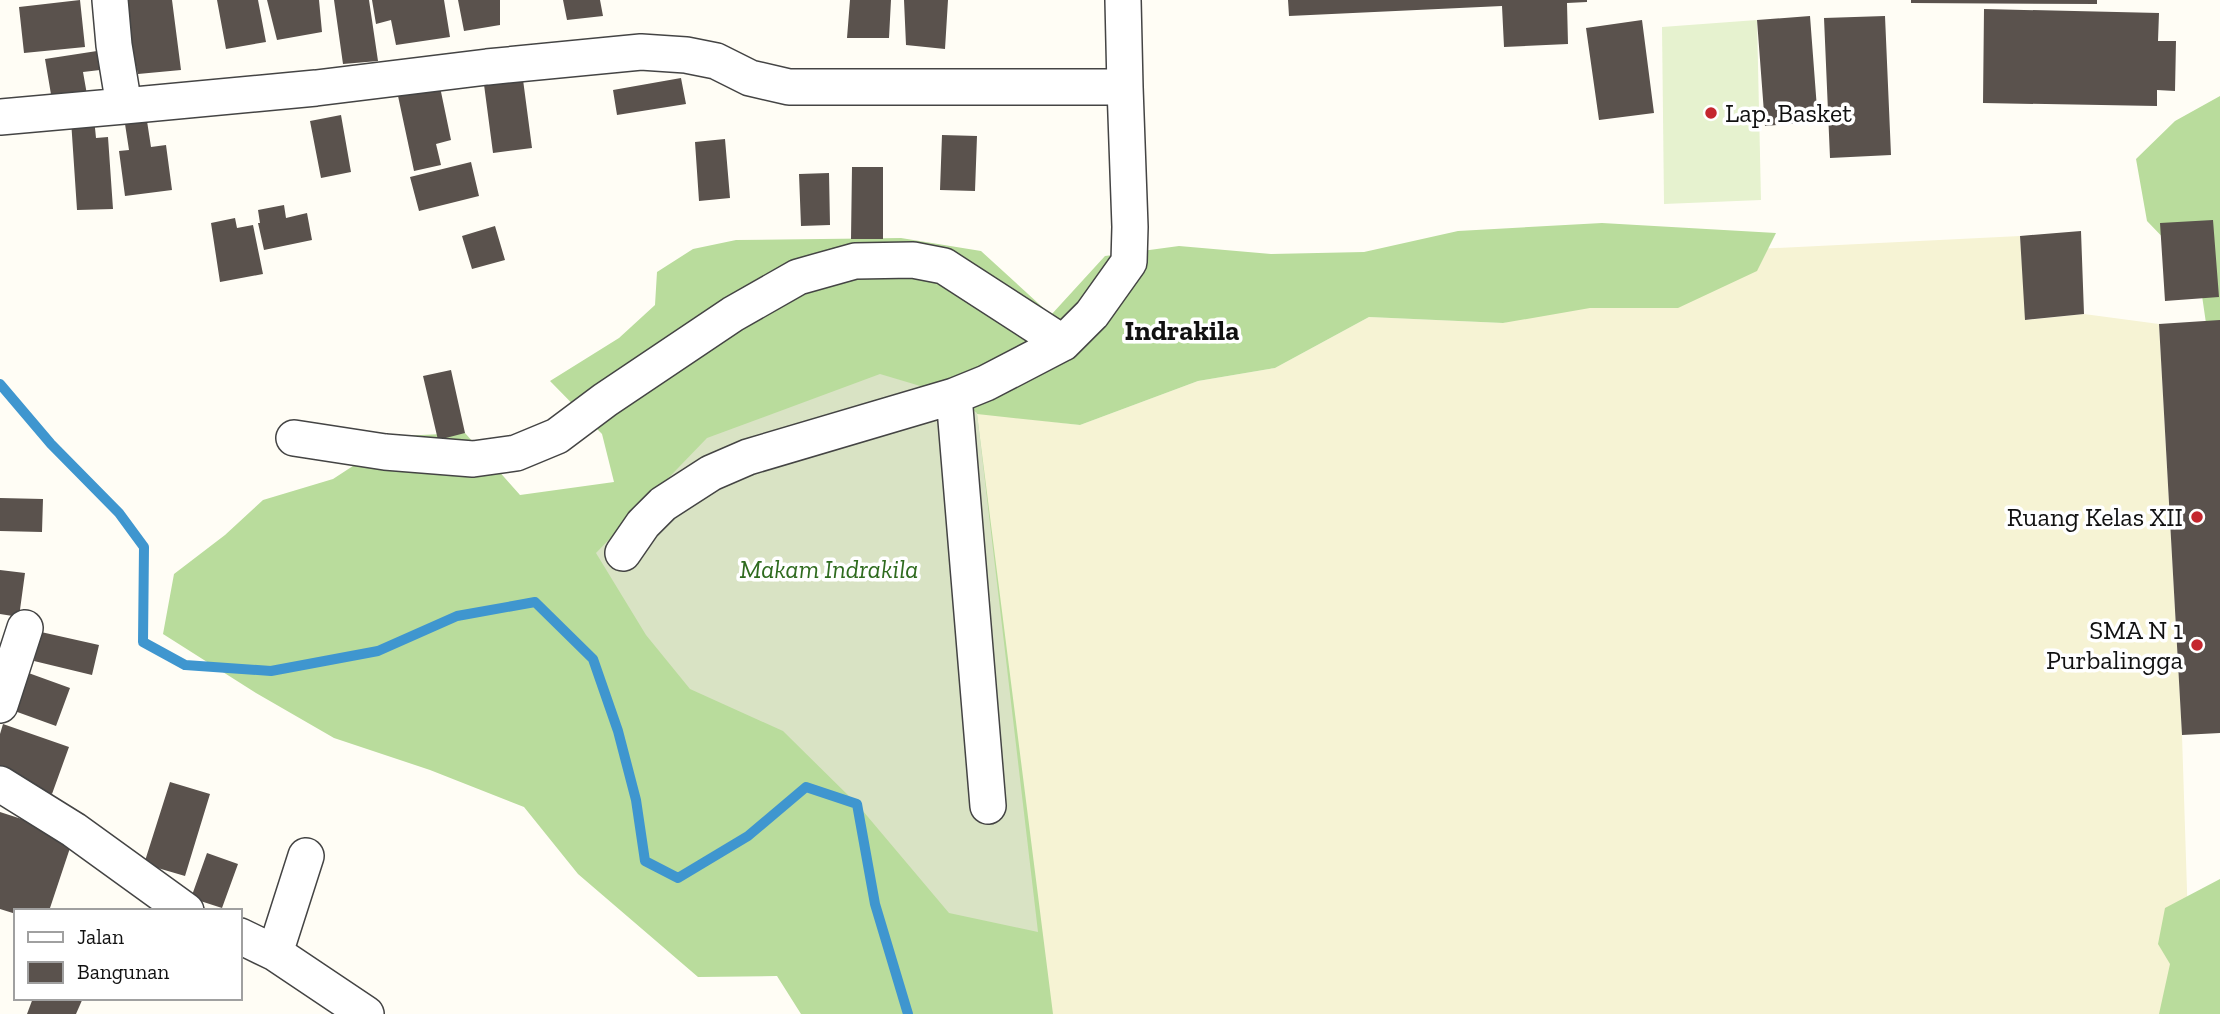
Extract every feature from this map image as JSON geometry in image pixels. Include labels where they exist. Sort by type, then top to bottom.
[{"type":"street","points":[[110,0],[124,106]]},
{"type":"street","points":[[623,553],[643,524],[663,504],[711,473],[748,457],[954,396],[986,383],[1063,343],[1092,314],[1129,262],[1123,0]]},
{"type":"street","points":[[0,117],[316,88],[641,52],[686,55],[716,61],[750,78],[789,87],[1125,87]]},
{"type":"street","points":[[294,438],[386,452],[473,459],[516,453],[557,436],[733,314],[798,277],[855,261],[913,260],[944,266],[1063,343]]},
{"type":"street","points":[[954,396],[988,806]]},
{"type":"street","points":[[0,705],[25,628]]},
{"type":"street","points":[[0,784],[74,830],[183,909]]},
{"type":"street","points":[[275,953],[306,856]]},
{"type":"street","points":[[242,937],[275,953],[323,1001],[366,1014]]},
{"type":"shaded area","points":[[2020,236],[2026,320],[2084,314],[2159,324],[2182,735],[2191,1014],[1050,1014],[977,413],[1080,425],[1198,381],[1275,368],[1369,317],[1503,323],[1756,249]]},
{"type":"green space","name":"Lap. Basket","points":[[1757,20],[1761,200],[1664,204],[1662,27]]},
{"type":"green space","points":[[2220,96],[2220,349],[2208,337],[2199,275],[2147,221],[2136,159],[2175,121]]},
{"type":"green space","points":[[1602,223],[1776,233],[1757,271],[1678,308],[1590,308],[1503,323],[1369,317],[1275,368],[1198,381],[1080,425],[977,414],[1053,1014],[801,1014],[777,976],[698,977],[578,874],[524,807],[430,770],[334,738],[163,634],[174,574],[225,535],[263,500],[333,479],[399,436],[465,433],[520,495],[614,482],[602,434],[550,381],[619,338],[655,305],[657,272],[693,249],[736,240],[901,238],[981,251],[1051,315],[1105,256],[1179,246],[1271,254],[1364,252],[1458,231]]},
{"type":"green space","name":"Makam Indrakila","points":[[880,374],[954,396],[977,413],[1038,932],[949,913],[857,804],[783,731],[690,689],[646,635],[596,553],[707,438]]},
{"type":"green space","points":[[2220,879],[2220,1014],[2159,1014],[2170,964],[2158,944],[2165,908]]},
{"type":"building","points":[[80,0],[85,47],[24,53],[19,7]]},
{"type":"building","points":[[120,0],[172,0],[181,70],[138,74]]},
{"type":"building","points":[[217,0],[258,0],[266,42],[226,49]]},
{"type":"building","points":[[267,0],[319,0],[322,32],[277,40]]},
{"type":"building","points":[[334,0],[369,0],[378,61],[343,64]]},
{"type":"building","points":[[372,0],[444,0],[450,37],[396,45],[391,20],[376,24]]},
{"type":"building","points":[[458,0],[500,0],[500,25],[464,31]]},
{"type":"building","points":[[563,0],[600,0],[603,16],[567,20]]},
{"type":"building","points":[[850,0],[891,0],[889,38],[847,38]]},
{"type":"building","points":[[904,0],[948,0],[945,49],[906,45]]},
{"type":"building","points":[[1288,0],[1587,2],[1567,3],[1568,44],[1504,47],[1502,6],[1289,16]]},
{"type":"building","points":[[1911,0],[2097,0],[2097,4],[1911,3]]},
{"type":"building","points":[[1984,9],[2159,13],[2158,41],[2176,41],[2175,91],[2157,90],[2157,106],[1983,103]]},
{"type":"building","points":[[1810,16],[1818,122],[1765,126],[1757,20]]},
{"type":"building","points":[[1885,16],[1891,155],[1830,158],[1824,18]]},
{"type":"building","points":[[1642,20],[1654,113],[1599,120],[1586,28]]},
{"type":"building","points":[[97,51],[100,70],[83,72],[89,106],[54,112],[45,59]]},
{"type":"building","points":[[522,72],[532,148],[493,153],[483,77]]},
{"type":"building","points":[[681,78],[686,104],[617,115],[613,90]]},
{"type":"building","points":[[440,87],[451,140],[436,144],[441,165],[414,171],[398,96]]},
{"type":"building","points":[[341,115],[351,172],[321,178],[310,121]]},
{"type":"building","points":[[94,118],[96,138],[108,137],[113,209],[77,210],[71,120]]},
{"type":"building","points":[[147,121],[151,147],[166,145],[172,190],[125,196],[119,151],[129,150],[125,124]]},
{"type":"building","points":[[942,135],[977,136],[975,191],[940,190]]},
{"type":"building","points":[[725,139],[730,198],[699,201],[695,142]]},
{"type":"building","points":[[471,162],[479,196],[419,211],[410,177]]},
{"type":"building","points":[[852,167],[883,167],[883,239],[851,239]]},
{"type":"building","points":[[829,173],[830,225],[801,226],[799,174]]},
{"type":"building","points":[[284,205],[286,218],[307,213],[312,240],[264,250],[258,210]]},
{"type":"building","points":[[235,218],[237,228],[253,225],[263,274],[220,282],[211,223]]},
{"type":"building","points":[[2213,220],[2219,297],[2165,301],[2160,223]]},
{"type":"building","points":[[495,226],[505,260],[472,269],[462,236]]},
{"type":"building","points":[[2081,231],[2084,314],[2025,320],[2020,236]]},
{"type":"building","points":[[2220,320],[2220,733],[2182,735],[2159,324]]},
{"type":"building","points":[[451,370],[465,433],[438,440],[423,376]]},
{"type":"building","points":[[0,498],[43,499],[42,532],[0,531]]},
{"type":"building","points":[[0,570],[25,573],[19,617],[0,614]]},
{"type":"building","points":[[41,632],[99,645],[92,675],[34,661]]},
{"type":"building","points":[[23,671],[70,688],[56,726],[9,709]]},
{"type":"building","points":[[3,724],[69,747],[52,794],[0,776],[0,734]]},
{"type":"building","points":[[170,782],[210,794],[185,876],[144,864]]},
{"type":"building","points":[[0,812],[74,836],[50,909],[14,909],[14,913],[0,909]]},
{"type":"building","points":[[207,853],[238,864],[222,908],[191,898]]},
{"type":"building","points":[[32,1000],[82,1000],[76,1014],[27,1014]]},
{"type":"waterway","points":[[0,384],[51,444],[119,513],[144,547],[143,642],[185,665],[271,671],[378,651],[457,616],[535,602],[593,659],[618,731],[636,800],[645,861],[678,878],[748,836],[806,787],[857,804],[875,904],[908,1014]]},
{"type":"place","name":"Lap. Basket","points":[[1711,113]]},
{"type":"place","name":"Ruang Kelas XII","points":[[2197,517]]},
{"type":"place","name":"SMA N 1 Purbalingga","points":[[2197,645]]},
{"type":"district","name":"Indrakila","points":[[1182,330]]}]
